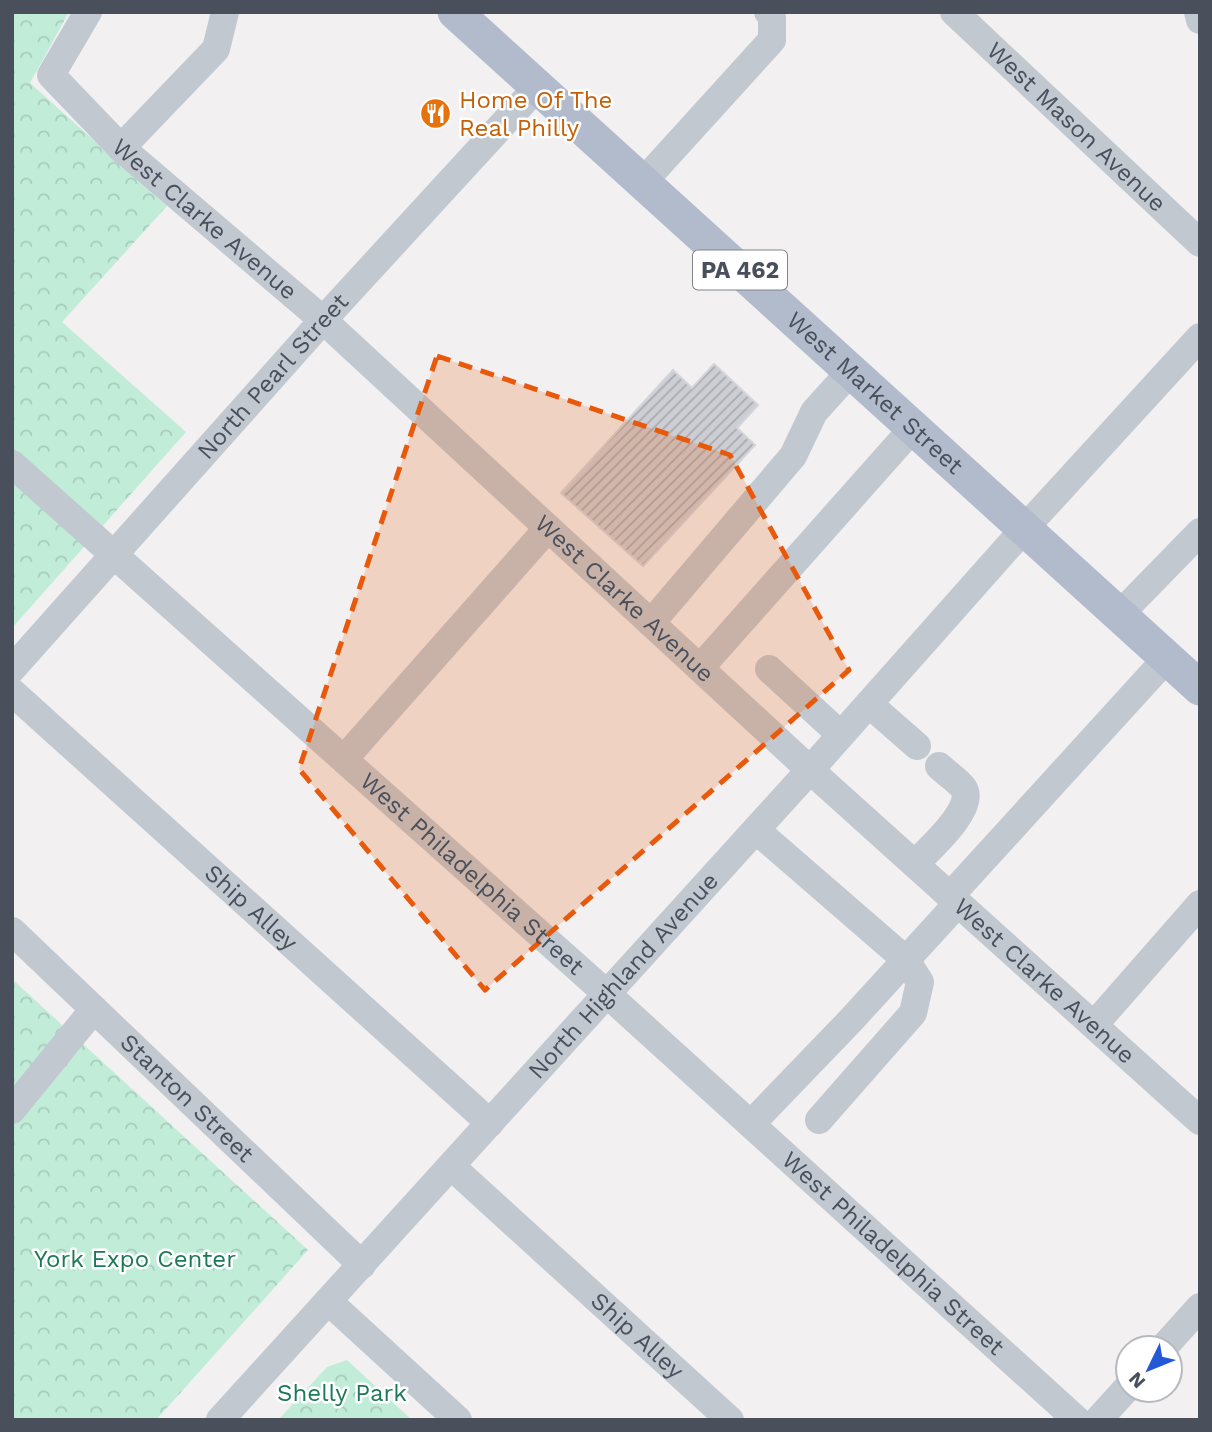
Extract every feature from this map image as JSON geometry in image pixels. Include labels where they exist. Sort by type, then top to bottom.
[{"type":"main road","name":"West Market Street","points":[[455,12],[1200,688]]},
{"type":"street","name":"West Clarke Avenue","points":[[88,12],[51,75],[121,148],[323,320],[810,770],[1200,1121]]},
{"type":"street","points":[[121,148],[216,49],[225,12]]},
{"type":"street","points":[[643,182],[772,40],[772,17],[768,12]]},
{"type":"street","name":"West Mason Avenue","points":[[954,12],[1200,243]]},
{"type":"street","points":[[1198,12],[1200,20]]},
{"type":"street","name":"North Pearl Street","points":[[12,669],[323,320],[538,86]]},
{"type":"street","name":"North Highland Avenue","points":[[220,1420],[756,830],[1024,529],[1196,348]]},
{"type":"street","points":[[651,623],[793,456],[814,412],[850,371]]},
{"type":"street","points":[[699,668],[913,428]]},
{"type":"street","name":"West Philadelphia Street","points":[[12,464],[607,994],[1077,1420]]},
{"type":"street","points":[[344,759],[548,528]]},
{"type":"street","points":[[1119,615],[1200,532]]},
{"type":"street","points":[[751,1124],[906,960],[954,899],[1167,658]]},
{"type":"street","points":[[769,669],[841,735]]},
{"type":"street","name":"Ship Alley","points":[[12,692],[490,1124]]},
{"type":"street","points":[[869,704],[917,746]]},
{"type":"street","points":[[915,864],[961,814],[967,801],[964,788],[939,766]]},
{"type":"street","points":[[756,830],[906,960],[920,982],[913,1013],[819,1120]]},
{"type":"street","points":[[1094,1025],[1200,904]]},
{"type":"street","name":"Stanton Street","points":[[12,931],[362,1265]]},
{"type":"street","points":[[12,1110],[94,1009]]},
{"type":"street","name":"Ship Alley","points":[[451,1166],[730,1420]]},
{"type":"street","points":[[328,1301],[458,1420]]},
{"type":"street","points":[[1176,1334],[1200,1307]]},
{"type":"street","points":[[1098,1420],[1114,1402]]},
{"type":"highlighted area","points":[[437,356],[730,455],[849,670],[485,990],[299,769]]},
{"type":"green space","points":[[12,12],[69,12],[30,83],[167,206],[62,322],[186,432],[12,628]]},
{"type":"green space","name":"York Expo Center","points":[[12,979],[308,1250],[156,1420],[12,1420]]},
{"type":"green space","name":"Shelly Park","points":[[347,1360],[412,1420],[278,1420],[327,1367]]},
{"type":"building","points":[[714,364],[758,405],[737,428],[755,445],[643,566],[561,493],[673,370],[692,388]]},
{"type":"place","name":"Home Of The Real Philly","points":[[436,114]]}]
